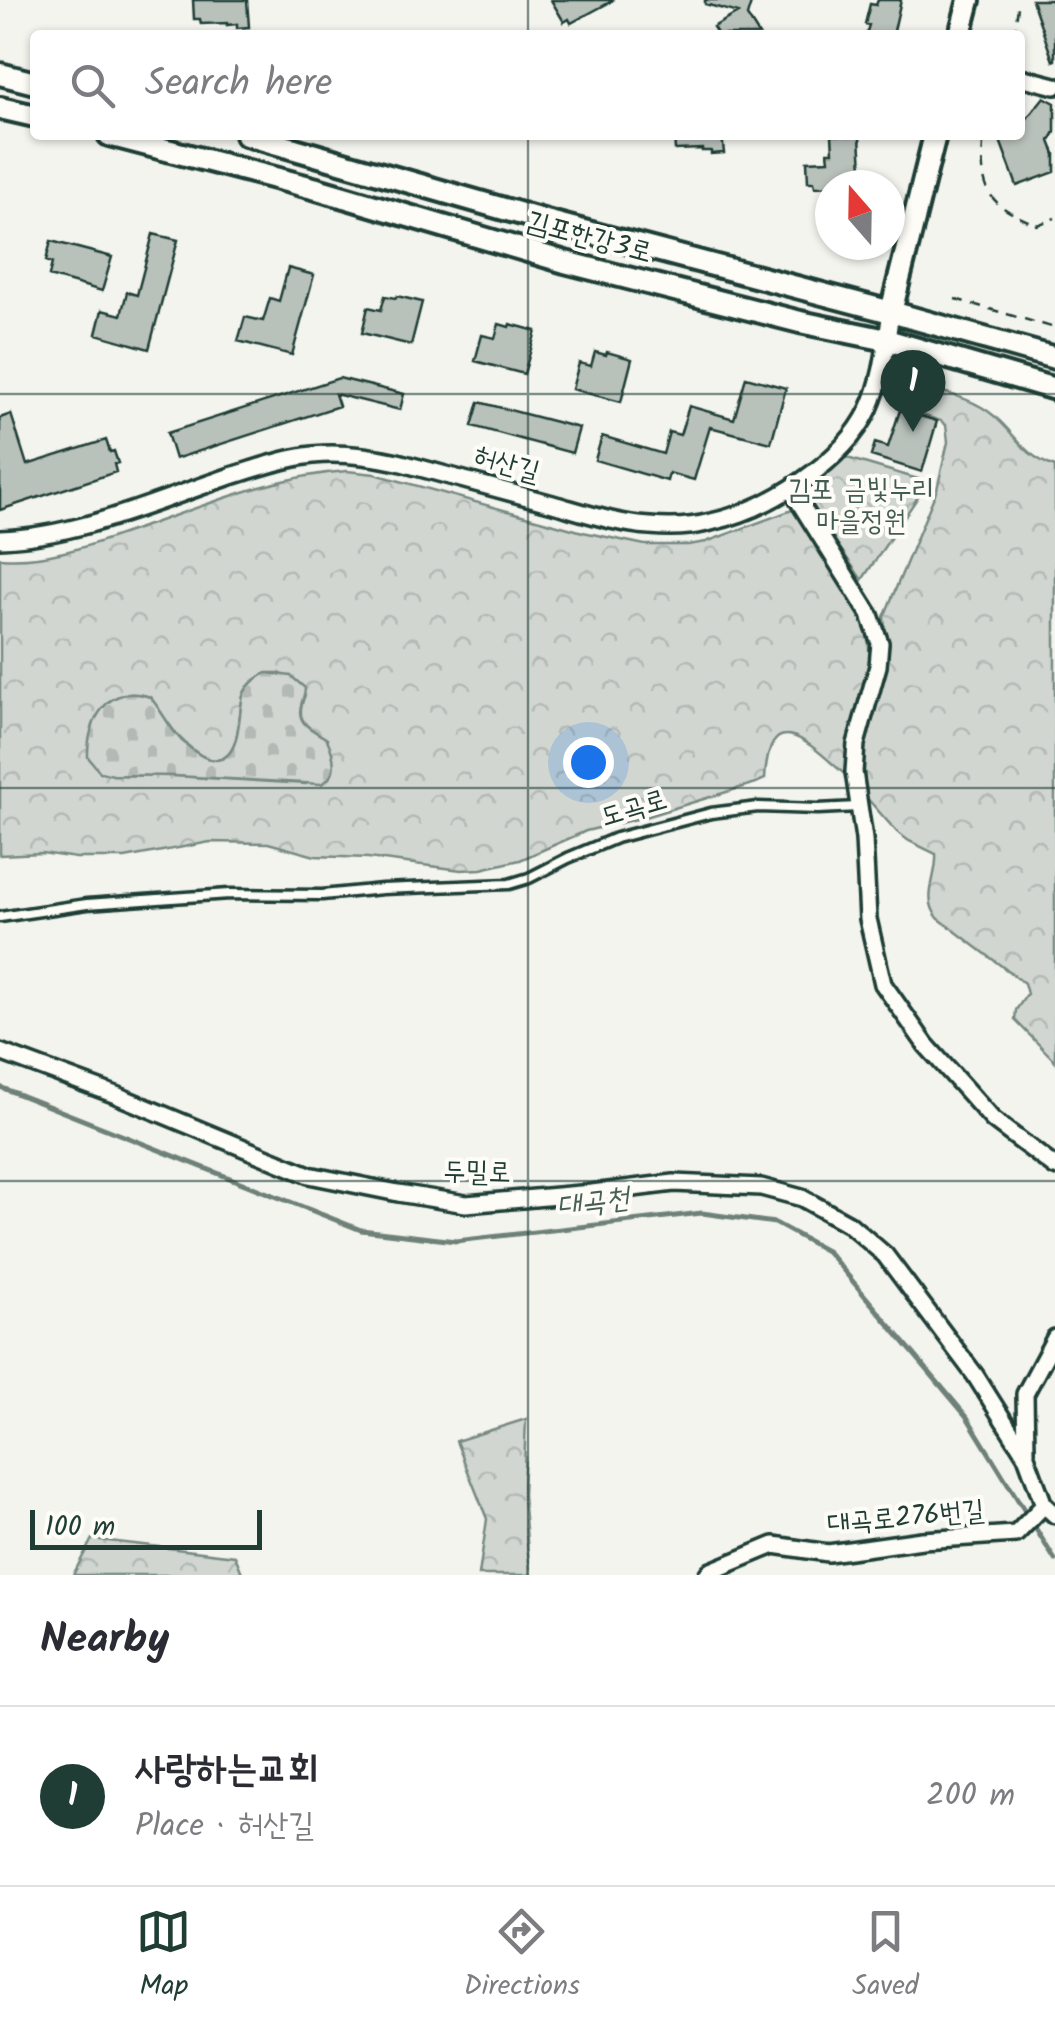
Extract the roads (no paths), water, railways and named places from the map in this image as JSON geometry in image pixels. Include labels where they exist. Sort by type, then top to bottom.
[{"type":"street","points":[[961,30],[969,0]]},
{"type":"street","points":[[0,74],[30,82]]},
{"type":"street","points":[[1025,78],[1055,86]]},
{"type":"street","points":[[0,108],[30,115]]},
{"type":"street","name":"김포한강3로","points":[[128,140],[317,189],[566,262],[800,322],[887,340],[1055,388]]},
{"type":"street","name":"김포한강3로","points":[[263,140],[546,221],[1055,358]]},
{"type":"street","points":[[892,312],[934,140]]},
{"type":"street","name":"허산길","points":[[0,540],[93,522],[268,465],[330,454],[376,457],[613,520],[651,526],[712,522],[791,488],[837,451],[863,420],[875,394],[892,312]]},
{"type":"street","points":[[791,488],[877,630],[880,656],[856,744],[854,772],[864,839],[868,919],[883,984],[926,1044],[993,1120],[1055,1167]]},
{"type":"street","name":"두밀로","points":[[0,1052],[116,1095],[310,1176],[398,1193],[466,1204],[674,1183],[761,1187],[802,1198],[849,1224],[885,1255],[975,1375],[1026,1456],[1046,1511]]},
{"type":"street","points":[[1026,1456],[1026,1394],[1055,1338]]},
{"type":"street","name":"대곡로276번길","points":[[707,1575],[774,1544],[828,1553],[922,1540],[1016,1534],[1046,1511]]},
{"type":"lane","name":"도곡로","points":[[0,917],[87,904],[230,894],[322,896],[382,889],[509,884],[616,838],[712,813],[758,807],[858,807]]},
{"type":"waterway","name":"대곡천","points":[[0,1087],[361,1230],[456,1241],[702,1213],[775,1223],[828,1252],[967,1417],[1055,1560]]},
{"type":"place","name":"사랑하는교회","points":[[913,432]]},
{"type":"park label","name":"김포 금빛누리 마을정원","points":[[861,506]]}]
